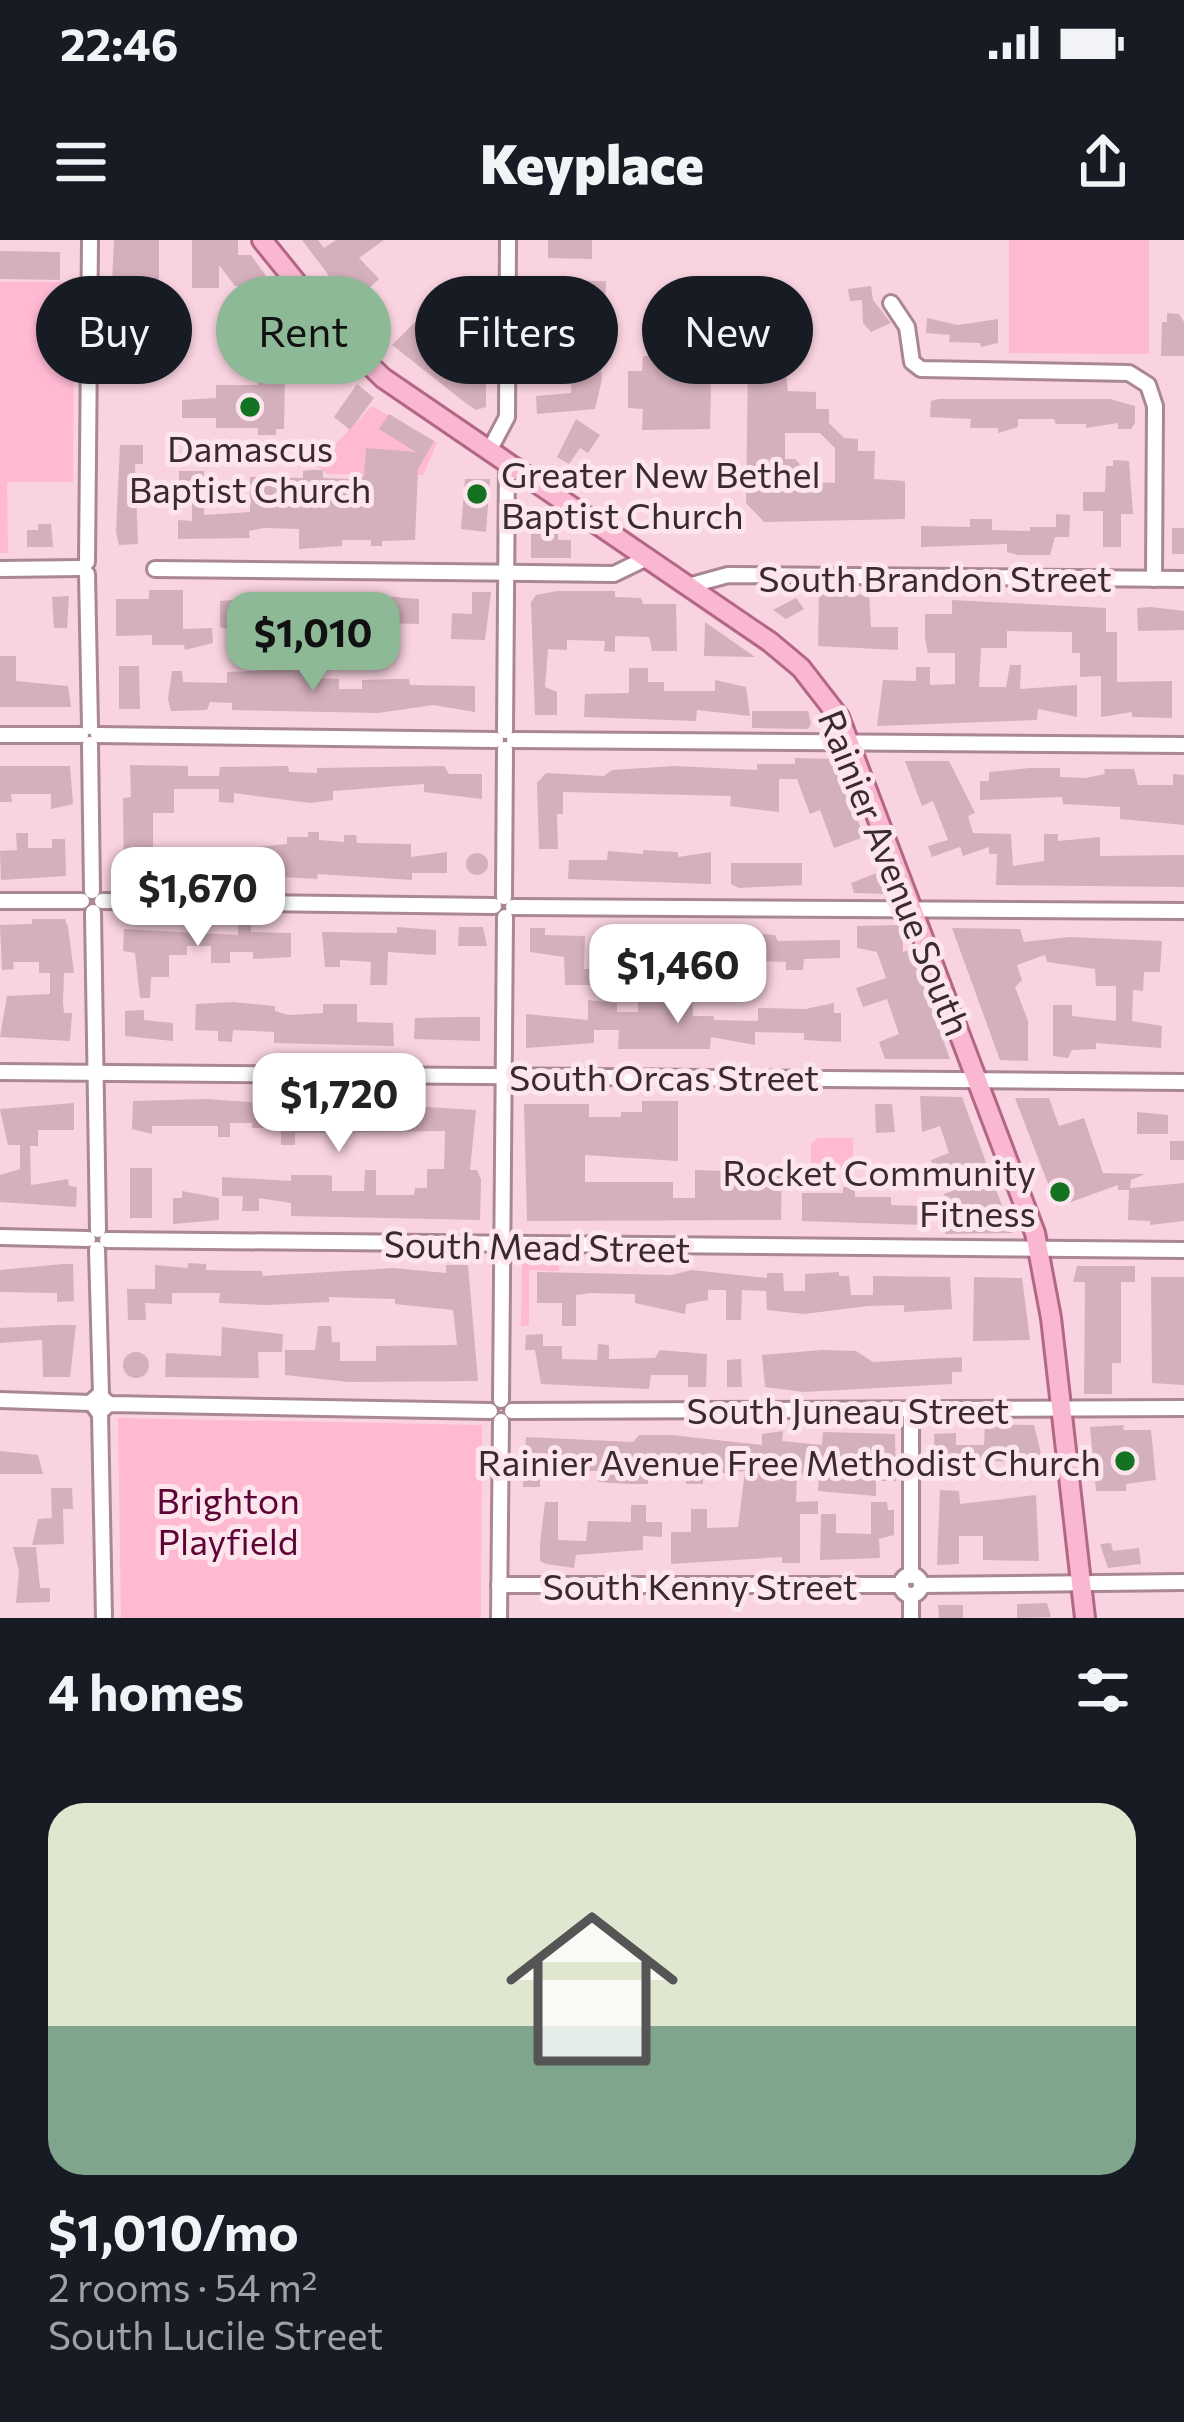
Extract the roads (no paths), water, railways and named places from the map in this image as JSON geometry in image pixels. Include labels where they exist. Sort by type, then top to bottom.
[{"type":"main road","name":"Rainier Avenue South","points":[[262,240],[358,356],[802,668],[851,742],[980,1079],[1039,1249],[1085,1618]]},
{"type":"street","points":[[90,240],[85,568],[104,1618]]},
{"type":"street","points":[[489,451],[507,417],[508,240]]},
{"type":"street","points":[[891,303],[907,327],[912,362],[930,372],[1129,373],[1148,385],[1155,406],[1154,579]]},
{"type":"street","points":[[499,1618],[507,462]]},
{"type":"street","points":[[155,569],[614,574],[646,558]]},
{"type":"street","points":[[0,569],[85,568]]},
{"type":"street","name":"South Brandon Street","points":[[688,586],[728,575],[1184,579]]},
{"type":"street","points":[[0,735],[1184,745]]},
{"type":"street","points":[[0,901],[1184,910]]},
{"type":"street","name":"South Orcas Street","points":[[0,1072],[1184,1082]]},
{"type":"street","name":"South Mead Street","points":[[0,1238],[1184,1250]]},
{"type":"street","name":"South Juneau Street","points":[[0,1400],[501,1411],[1184,1408]]},
{"type":"street","points":[[911,1408],[911,1618]]},
{"type":"street","name":"South Kenny Street","points":[[499,1585],[1184,1582]]},
{"type":"place","name":"Damascus Baptist Church","points":[[250,407]]},
{"type":"place","name":"Greater New Bethel Baptist Church","points":[[477,494]]},
{"type":"place","name":"Rocket Community Fitness","points":[[1060,1192]]},
{"type":"place","name":"Rainier Avenue Free Methodist Church","points":[[1125,1461]]},
{"type":"park label","name":"Brighton Playfield","points":[[228,1520]]}]
